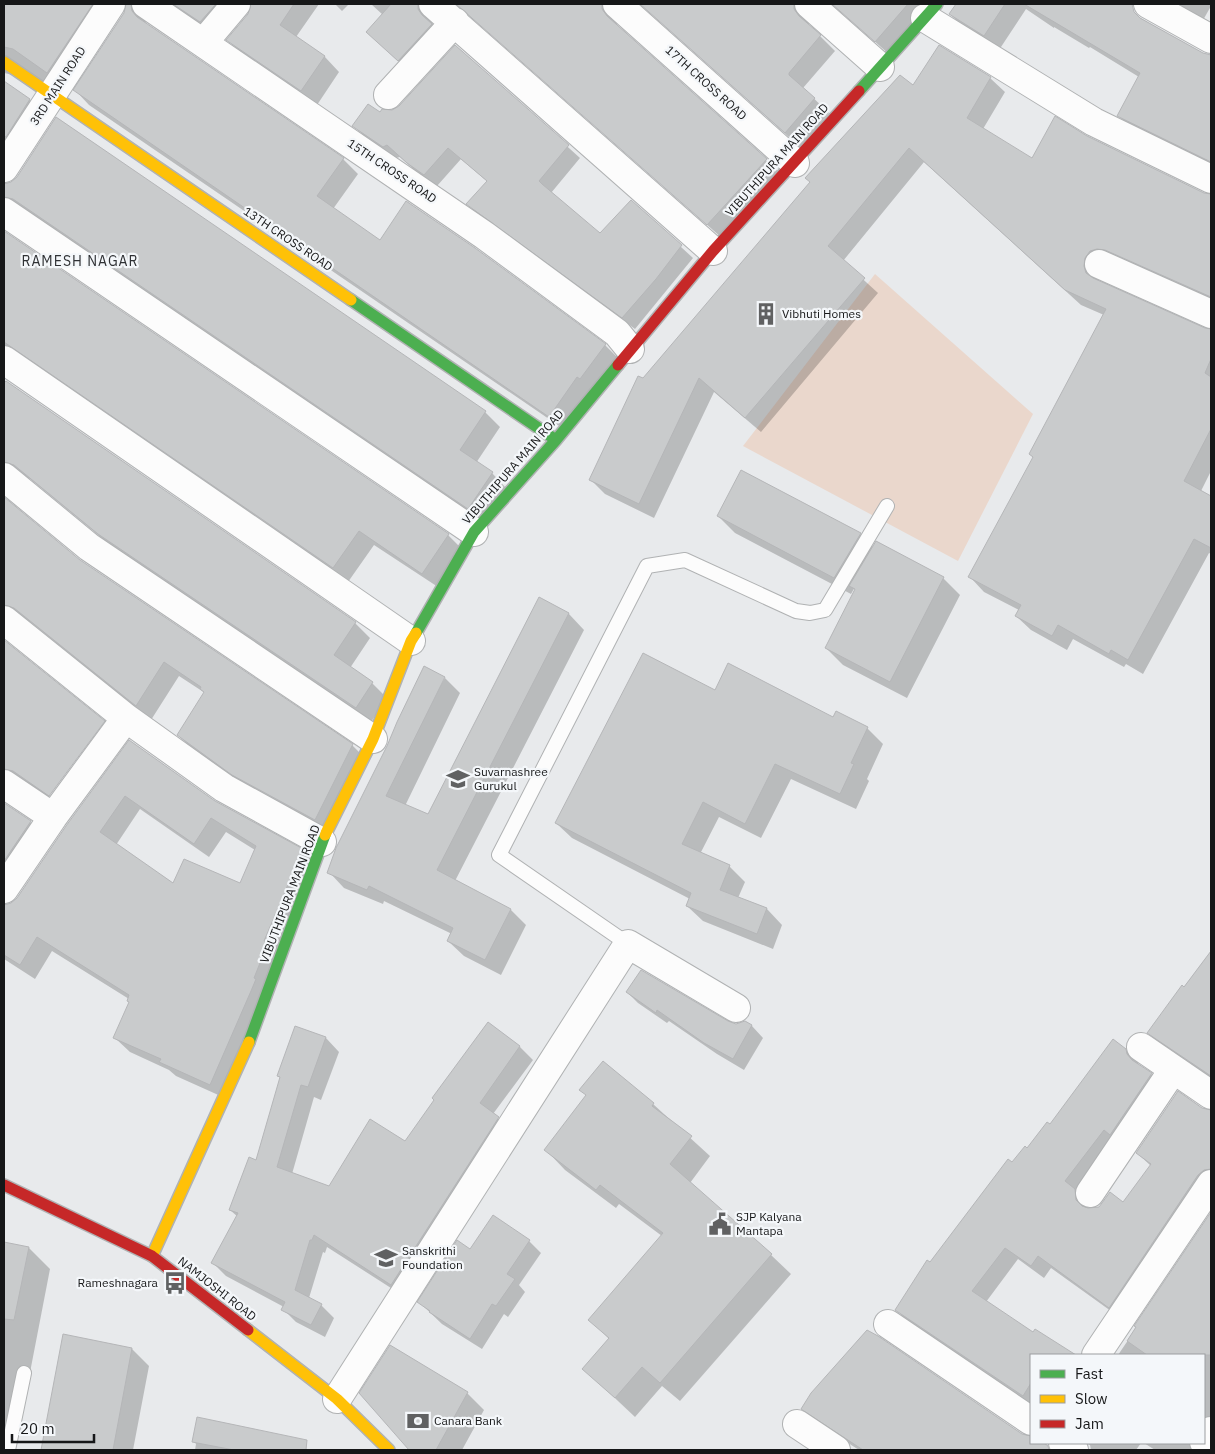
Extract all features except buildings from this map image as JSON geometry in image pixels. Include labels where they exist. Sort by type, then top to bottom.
[{"type":"street","name":"3RD MAIN ROAD","points":[[4,168],[112,4]]},
{"type":"street","name":"15TH CROSS ROAD","points":[[146,4],[484,235],[617,333],[630,349]]},
{"type":"street","points":[[204,42],[236,4]]},
{"type":"street","points":[[433,4],[713,251]]},
{"type":"street","name":"17TH CROSS ROAD","points":[[617,4],[795,162]]},
{"type":"street","points":[[809,4],[880,67]]},
{"type":"street","points":[[1148,4],[1211,39]]},
{"type":"street","points":[[931,11],[1094,122],[1211,179]]},
{"type":"street","name":"VIBUTHIPURA MAIN ROAD","points":[[152,1256],[245,1053],[322,842],[373,739],[411,641],[474,532],[556,440],[713,251],[931,11]]},
{"type":"street","points":[[388,96],[455,22]]},
{"type":"street","name":"13TH CROSS ROAD","points":[[4,62],[556,440]]},
{"type":"street","points":[[4,212],[474,532]]},
{"type":"street","points":[[1099,264],[1211,314]]},
{"type":"street","points":[[4,360],[411,641]]},
{"type":"street","points":[[4,477],[89,547],[373,739]]},
{"type":"street","points":[[4,620],[126,718],[224,788],[322,842]]},
{"type":"street","points":[[4,889],[53,817],[126,718]]},
{"type":"street","points":[[4,784],[53,817]]},
{"type":"street","points":[[337,1398],[628,944],[736,1008]]},
{"type":"street","points":[[1141,1048],[1211,1095]]},
{"type":"street","points":[[1090,1193],[1174,1070]]},
{"type":"street","points":[[1097,1354],[1211,1184]]},
{"type":"street","name":"NAMJOSHI ROAD","points":[[4,1185],[152,1256],[337,1398],[388,1450]]},
{"type":"street","points":[[888,1324],[1030,1420]]},
{"type":"street","points":[[797,1424],[836,1450]]},
{"type":"lane","points":[[628,944],[499,855],[647,566],[685,560],[796,611],[810,613],[825,610],[887,506]]},
{"type":"lane","points":[[8,1450],[24,1373]]},
{"type":"shaded area","points":[[875,274],[1033,414],[958,561],[743,446]]},
{"type":"traffic: fast","points":[[859,91],[937,4]]},
{"type":"traffic: fast","points":[[351,300],[556,440]]},
{"type":"traffic: fast","points":[[416,633],[474,532],[556,440],[618,365]]},
{"type":"traffic: fast","points":[[249,1042],[325,835]]},
{"type":"traffic: slow","points":[[4,62],[351,300]]},
{"type":"traffic: slow","points":[[325,835],[373,739],[411,641],[416,633]]},
{"type":"traffic: slow","points":[[152,1256],[249,1042]]},
{"type":"traffic: slow","points":[[248,1330],[337,1399],[389,1450]]},
{"type":"traffic: jam","points":[[618,365],[713,251],[859,91]]},
{"type":"traffic: jam","points":[[4,1185],[152,1256],[248,1330]]},
{"type":"place","name":"Vibhuti Homes","points":[[766,314]]},
{"type":"place","name":"Suvarnashree Gurukul","points":[[458,779]]},
{"type":"place","name":"SJP Kalyana Mantapa","points":[[720,1224]]},
{"type":"place","name":"Sanskrithi Foundation","points":[[386,1258]]},
{"type":"place","name":"Rameshnagara","points":[[175,1283]]},
{"type":"place","name":"Canara Bank","points":[[418,1421]]},
{"type":"district","name":"RAMESH NAGAR","points":[[80,261]]}]
